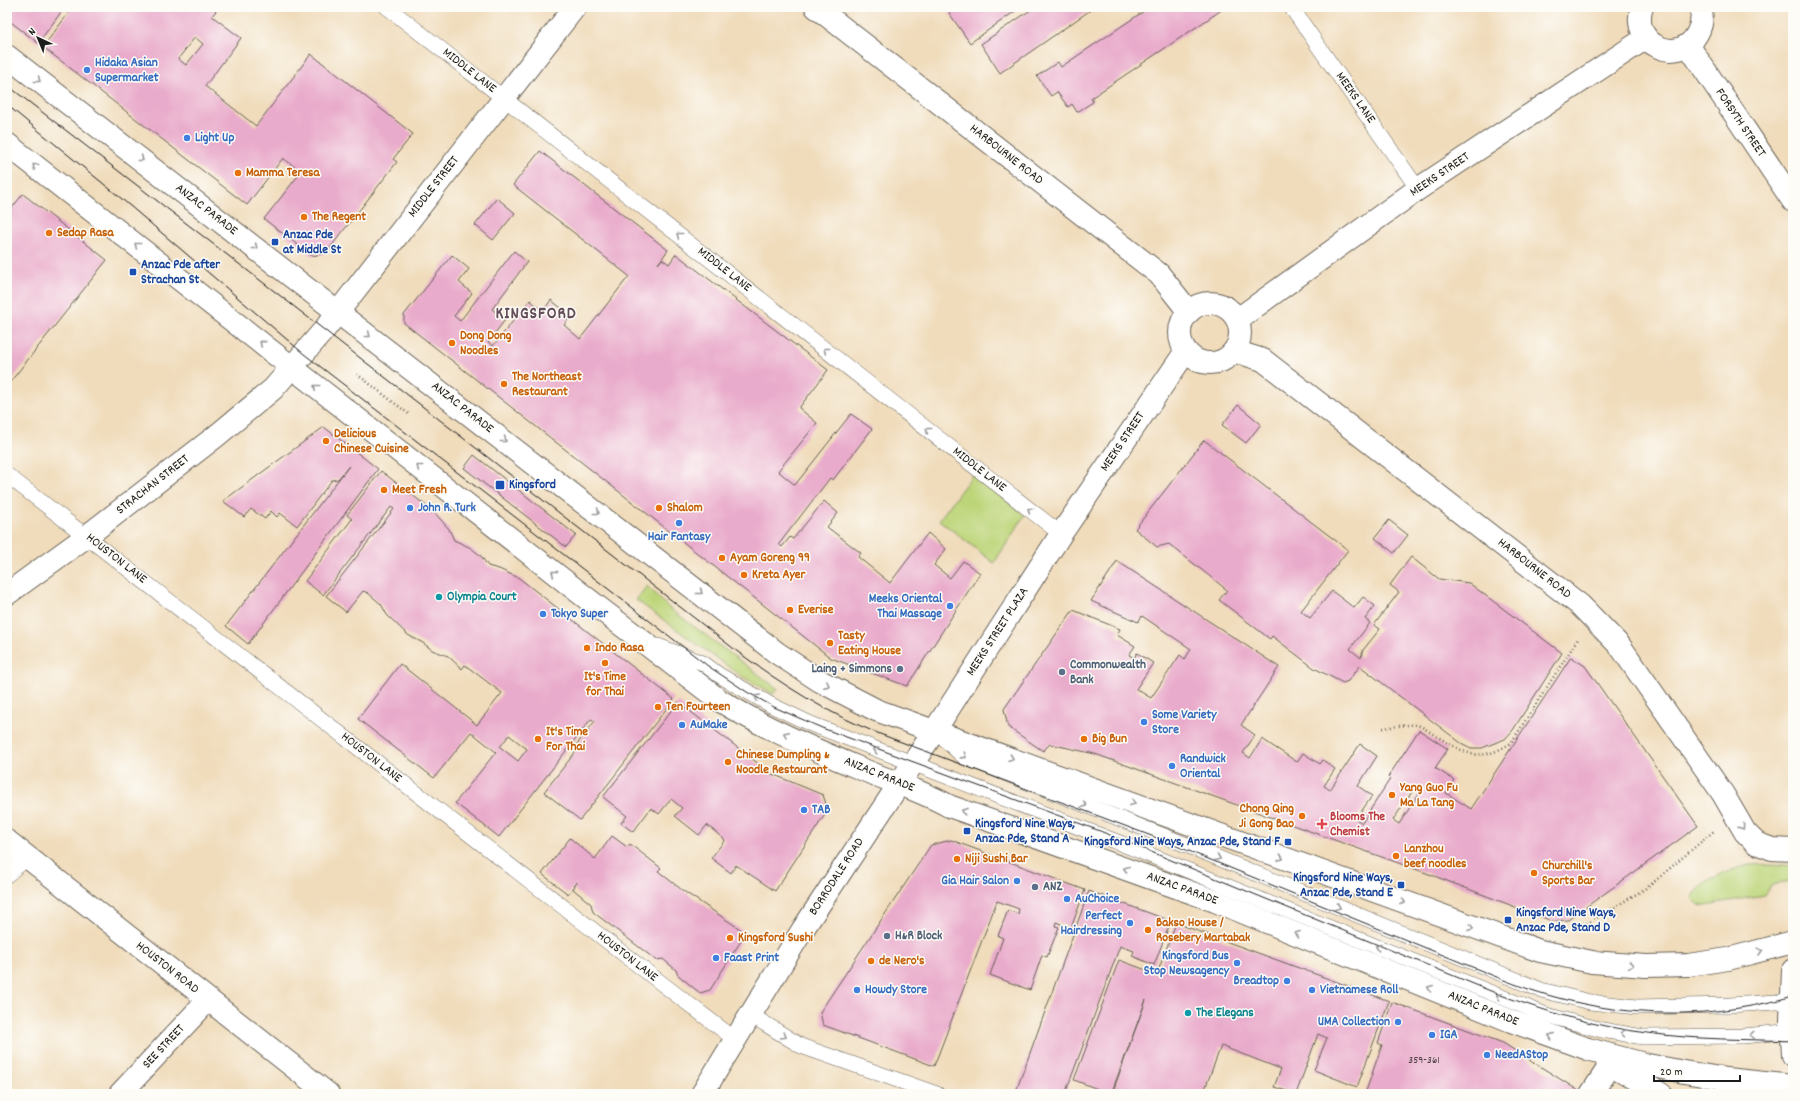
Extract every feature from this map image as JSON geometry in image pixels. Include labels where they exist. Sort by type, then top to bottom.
[{"type":"street","name":"MIDDLE STREET","points":[[292,368],[575,7]]},
{"type":"street","name":"HARBOURNE ROAD","points":[[816,7],[1158,274],[1188,312]]},
{"type":"street","points":[[1642,7],[1640,21],[1642,30],[1646,38],[1653,45],[1661,49],[1680,49],[1688,45],[1695,38],[1700,29],[1702,19],[1700,7]]},
{"type":"street","name":"MEEKS STREET","points":[[1238,319],[1418,189],[1646,38]]},
{"type":"street","name":"FORSYTH STREET","points":[[1688,45],[1793,201]]},
{"type":"street","name":"ANZAC PARADE","points":[[7,56],[777,653],[820,681],[876,710],[935,730],[1540,951],[1592,962],[1646,966],[1688,965],[1728,959],[1793,942]]},
{"type":"street","name":"ANZAC PARADE","points":[[7,144],[719,700],[740,713],[858,768],[949,806],[1215,901],[1511,1020],[1588,1049],[1648,1065],[1684,1072],[1726,1079],[1793,1086]]},
{"type":"street","points":[[1213,302],[1228,308],[1238,319],[1241,329],[1240,337],[1234,351],[1227,359],[1215,363],[1204,362],[1195,359],[1186,351],[1181,341],[1180,332],[1182,321],[1188,312],[1197,305],[1213,302]]},
{"type":"street","name":"MEEKS STREET","points":[[1061,534],[1186,351]]},
{"type":"street","name":"HARBOURNE ROAD","points":[[1234,351],[1264,360],[1580,605],[1620,646],[1723,794],[1745,832],[1756,843],[1783,850]]},
{"type":"street","name":"STRACHAN STREET","points":[[7,594],[87,536],[246,412],[273,389],[292,368]]},
{"type":"street","name":"MEEKS STREET PLAZA","points":[[912,763],[935,730],[1061,534]]},
{"type":"street","name":"BORRODALE ROAD","points":[[702,1094],[804,929],[912,763]]},
{"type":"street","name":"HOUSTON ROAD","points":[[7,841],[328,1094]]},
{"type":"street","points":[[1793,970],[1793,1055]]},
{"type":"street","name":"SEE STREET","points":[[120,1094],[208,1000]]},
{"type":"street","points":[[1588,1049],[1661,1094]]},
{"type":"street","points":[[1591,1094],[1611,1064]]},
{"type":"lane","name":"MIDDLE LANE","points":[[387,7],[1061,534]]},
{"type":"lane","name":"MEEKS LANE","points":[[1291,7],[1418,189]]},
{"type":"lane","name":"HOUSTON LANE","points":[[7,475],[736,1040]]},
{"type":"lane","name":"ANZAC PARADE","points":[[644,641],[703,663],[719,675],[748,692],[797,718],[1124,845],[1546,1015],[1602,1030],[1643,1037],[1736,1036],[1792,1031]]},
{"type":"lane","name":"ANZAC PARADE","points":[[935,730],[964,757],[1171,839],[1541,990],[1590,1002],[1637,1007],[1730,1005],[1792,1001]]},
{"type":"lane","points":[[7,875],[28,857]]},
{"type":"lane","points":[[751,1015],[801,1046],[937,1094]]},
{"type":"path","points":[[357,374],[410,416]]},
{"type":"path","points":[[1383,728],[1418,725],[1462,751],[1476,755],[1488,755],[1500,750],[1511,743],[1592,617]]},
{"type":"path","points":[[1580,928],[1648,887],[1715,830]]},
{"type":"green space","points":[[973,474],[1025,515],[994,563],[939,520]]},
{"type":"green space","points":[[647,586],[669,608],[778,689],[773,694],[741,676],[636,600]]},
{"type":"green space","points":[[1772,864],[1793,866],[1791,882],[1772,885],[1765,895],[1699,906],[1692,899],[1701,887],[1717,877],[1735,869],[1750,865]]},
{"type":"building","points":[[7,7],[65,7],[38,43],[7,19]]},
{"type":"building","points":[[73,7],[219,7],[212,16],[241,38],[205,86],[256,126],[311,54],[413,134],[393,159],[397,162],[326,253],[312,256],[264,219],[301,172],[283,158],[247,205],[43,47]],"holes":[[[195,37],[203,44],[186,65],[178,59]]]},
{"type":"building","points":[[957,7],[1021,7],[970,43],[949,13]]},
{"type":"building","points":[[1035,7],[1095,7],[1000,73],[981,44]]},
{"type":"building","points":[[1150,7],[1226,7],[1091,98],[1093,102],[1077,112],[1072,104],[1068,107],[1057,92],[1051,96],[1037,76],[1058,62],[1061,67]]},
{"type":"building","points":[[540,151],[668,250],[658,264],[662,259],[669,264],[676,254],[828,370],[799,408],[817,423],[778,471],[795,485],[851,414],[872,429],[833,480],[830,478],[779,544],[782,547],[790,537],[793,539],[824,501],[838,513],[827,527],[861,553],[858,557],[890,583],[928,533],[946,549],[934,565],[950,578],[963,561],[980,573],[907,686],[831,658],[404,323],[404,315],[452,255],[469,269],[459,282],[472,293],[454,316],[460,321],[514,251],[527,262],[492,309],[505,320],[488,342],[493,346],[530,300],[543,311],[551,300],[571,316],[564,325],[580,339],[629,276],[513,185]]},
{"type":"building","points":[[23,194],[107,260],[7,386],[7,214]]},
{"type":"building","points":[[497,198],[515,213],[493,240],[475,225]]},
{"type":"building","points":[[1238,405],[1261,424],[1246,443],[1222,425]]},
{"type":"building","points":[[324,427],[378,469],[248,644],[226,626],[349,466],[338,479],[332,480],[297,526],[280,513],[277,517],[271,511],[265,519],[251,509],[244,517],[223,501]]},
{"type":"building","points":[[1204,440],[1348,550],[1301,611],[1310,618],[1332,591],[1354,608],[1363,597],[1375,606],[1365,619],[1370,623],[1350,649],[1361,658],[1363,650],[1380,629],[1374,625],[1399,592],[1390,585],[1411,557],[1439,579],[1469,583],[1562,653],[1513,730],[1505,739],[1482,748],[1471,748],[1461,743],[1360,666],[1348,681],[1343,683],[1314,668],[1272,636],[1270,639],[1219,600],[1227,590],[1169,544],[1157,547],[1135,529]]},
{"type":"building","points":[[474,455],[576,535],[566,547],[464,468]]},
{"type":"building","points":[[381,471],[433,511],[449,529],[454,540],[471,548],[481,556],[488,566],[519,578],[674,699],[580,820],[544,792],[577,750],[574,748],[595,721],[591,719],[499,837],[455,803],[496,752],[471,732],[434,778],[358,719],[400,664],[477,725],[502,693],[465,665],[462,669],[448,656],[432,650],[408,635],[387,615],[381,604],[368,593],[363,591],[346,612],[326,596],[394,509],[391,507],[323,595],[305,581],[352,519],[347,515]],"holes":[[[509,735],[527,749],[518,761],[500,747]]]},
{"type":"building","points":[[1389,520],[1408,535],[1394,553],[1375,538]]},
{"type":"building","points":[[1117,561],[1279,667],[1241,725],[1255,735],[1243,753],[1250,758],[1262,739],[1297,762],[1303,753],[1320,764],[1323,760],[1335,769],[1324,786],[1330,790],[1360,744],[1377,756],[1358,786],[1372,796],[1356,819],[1362,823],[1390,779],[1388,777],[1419,730],[1448,749],[1435,768],[1454,780],[1446,793],[1471,809],[1571,657],[1585,666],[1698,826],[1568,920],[1552,921],[1429,874],[1095,754],[1050,744],[1043,751],[1008,727],[1004,709],[1073,610],[1120,629],[1117,635],[1135,646],[1129,655],[1134,658],[1137,653],[1153,663],[1136,689],[1151,698],[1180,655],[1185,659],[1191,649],[1142,616],[1138,622],[1091,601]],"holes":[[[1414,789],[1420,792],[1399,824],[1393,820]]]},
{"type":"building","points":[[678,702],[772,774],[823,795],[828,810],[775,891],[736,865],[731,873],[711,858],[725,840],[707,825],[699,835],[675,816],[682,808],[671,799],[659,814],[651,808],[633,832],[621,823],[627,816],[603,797]]},
{"type":"building","points":[[612,836],[627,847],[630,844],[661,868],[658,871],[682,890],[746,933],[710,990],[700,993],[678,975],[676,970],[663,959],[656,960],[593,912],[591,904],[573,889],[577,882],[568,894],[542,874],[570,838],[595,859]]},
{"type":"building","points":[[951,840],[1085,890],[1071,928],[1056,922],[1055,926],[1059,927],[1047,957],[1042,955],[1030,990],[990,975],[1003,938],[998,936],[1008,910],[1018,914],[1019,909],[997,901],[934,1066],[823,1025],[820,1012],[931,845]]},
{"type":"building","points":[[1089,891],[1171,921],[1154,965],[1132,956],[1134,951],[1120,946],[1065,1094],[1015,1094]]},
{"type":"building","points":[[1176,923],[1389,1001],[1357,1087],[1314,1070],[1327,1038],[1318,1034],[1296,1094],[1274,1087],[1281,1069],[1221,1046],[1203,1094],[1112,1094],[1146,1000],[1111,1094],[1074,1080],[1119,960],[1157,974]]},
{"type":"building","points":[[1392,1002],[1503,1043],[1579,1091],[1577,1094],[1365,1094],[1382,1045],[1378,1043]]},
{"type":"tram line","points":[[7,85],[738,652],[772,676],[824,708],[880,734],[1157,838],[1504,980],[1539,992],[1575,1002],[1611,1009],[1684,1013],[1720,1011],[1757,1005],[1793,996]]},
{"type":"tram line","points":[[7,105],[116,194],[304,354],[708,666],[747,692],[774,707],[822,728],[1100,831],[1498,994],[1535,1007],[1591,1023],[1648,1033],[1702,1038],[1793,1041]]},
{"type":"place","name":"Hidaka Asian Supermarket","points":[[87,70]]},
{"type":"place","name":"Light Up","points":[[187,138]]},
{"type":"place","name":"Mamma Teresa","points":[[238,173]]},
{"type":"place","name":"The Regent","points":[[304,217]]},
{"type":"place","name":"Sedap Rasa","points":[[49,233]]},
{"type":"place","name":"Anzac Pde at Middle St","points":[[275,242]]},
{"type":"place","name":"Anzac Pde after Strachan St","points":[[133,272]]},
{"type":"place","name":"Dong Dong Noodles","points":[[452,343]]},
{"type":"place","name":"The Northeast Restaurant","points":[[504,384]]},
{"type":"place","name":"Delicious Chinese Cuisine","points":[[326,441]]},
{"type":"place","name":"Kingsford","points":[[500,485]]},
{"type":"place","name":"Meet Fresh","points":[[384,490]]},
{"type":"place","name":"John R. Turk","points":[[410,508]]},
{"type":"place","name":"Shalom","points":[[659,508]]},
{"type":"place","name":"Hair Fantasy","points":[[679,523]]},
{"type":"place","name":"Ayam Goreng 99","points":[[722,558]]},
{"type":"place","name":"Kreta Ayer","points":[[744,575]]},
{"type":"place","name":"Olympia Court","points":[[439,597]]},
{"type":"place","name":"Meeks Oriental Thai Massage","points":[[950,606]]},
{"type":"place","name":"Everise","points":[[790,610]]},
{"type":"place","name":"Tokyo Super","points":[[543,614]]},
{"type":"place","name":"Tasty Eating House","points":[[830,643]]},
{"type":"place","name":"Indo Rasa","points":[[587,648]]},
{"type":"place","name":"It's Time for Thai","points":[[605,663]]},
{"type":"place","name":"Laing + Simmons","points":[[900,669]]},
{"type":"place","name":"Commonwealth Bank","points":[[1062,672]]},
{"type":"place","name":"Ten Fourteen","points":[[658,707]]},
{"type":"place","name":"Some Variety Store","points":[[1144,722]]},
{"type":"place","name":"AuMake","points":[[682,725]]},
{"type":"place","name":"It's Time For Thai","points":[[538,739]]},
{"type":"place","name":"Big Bun","points":[[1084,739]]},
{"type":"place","name":"Chinese Dumpling & Noodle Restaurant","points":[[728,762]]},
{"type":"place","name":"Randwick Oriental","points":[[1172,766]]},
{"type":"place","name":"Yang Guo Fu Ma La Tang","points":[[1392,795]]},
{"type":"place","name":"TAB","points":[[804,810]]},
{"type":"place","name":"Chong Qing Ji Gong Bao","points":[[1302,816]]},
{"type":"place","name":"Blooms The Chemist","points":[[1322,824]]},
{"type":"place","name":"Kingsford Nine Ways, Anzac Pde, Stand A","points":[[967,831]]},
{"type":"place","name":"Kingsford Nine Ways, Anzac Pde, Stand F","points":[[1288,842]]},
{"type":"place","name":"Lanzhou beef noodles","points":[[1396,856]]},
{"type":"place","name":"Niji Sushi Bar","points":[[957,859]]},
{"type":"place","name":"Churchill's Sports Bar","points":[[1534,873]]},
{"type":"place","name":"Gia Hair Salon","points":[[1017,881]]},
{"type":"place","name":"Kingsford Nine Ways, Anzac Pde, Stand E","points":[[1401,885]]},
{"type":"place","name":"ANZ","points":[[1035,887]]},
{"type":"place","name":"AuChoice","points":[[1067,899]]},
{"type":"place","name":"Kingsford Nine Ways, Anzac Pde, Stand D","points":[[1508,920]]},
{"type":"place","name":"Perfect Hairdressing","points":[[1130,923]]},
{"type":"place","name":"Bakso House / Rosebery Martabak","points":[[1148,930]]},
{"type":"place","name":"H&R Block","points":[[887,936]]},
{"type":"place","name":"Kingsford Sushi","points":[[730,938]]},
{"type":"place","name":"Faast Print","points":[[716,958]]},
{"type":"place","name":"de Nero's","points":[[871,961]]},
{"type":"place","name":"Kingsford Bus Stop Newsagency","points":[[1237,963]]},
{"type":"place","name":"Breadtop","points":[[1287,981]]},
{"type":"place","name":"Howdy Store","points":[[857,990]]},
{"type":"place","name":"Vietnamese Roll","points":[[1312,990]]},
{"type":"place","name":"The Elegans","points":[[1188,1013]]},
{"type":"place","name":"UMA Collection","points":[[1398,1022]]},
{"type":"place","name":"IGA","points":[[1432,1035]]},
{"type":"place","name":"NeedAStop","points":[[1487,1055]]},
{"type":"district","name":"KINGSFORD","points":[[536,315]]}]
